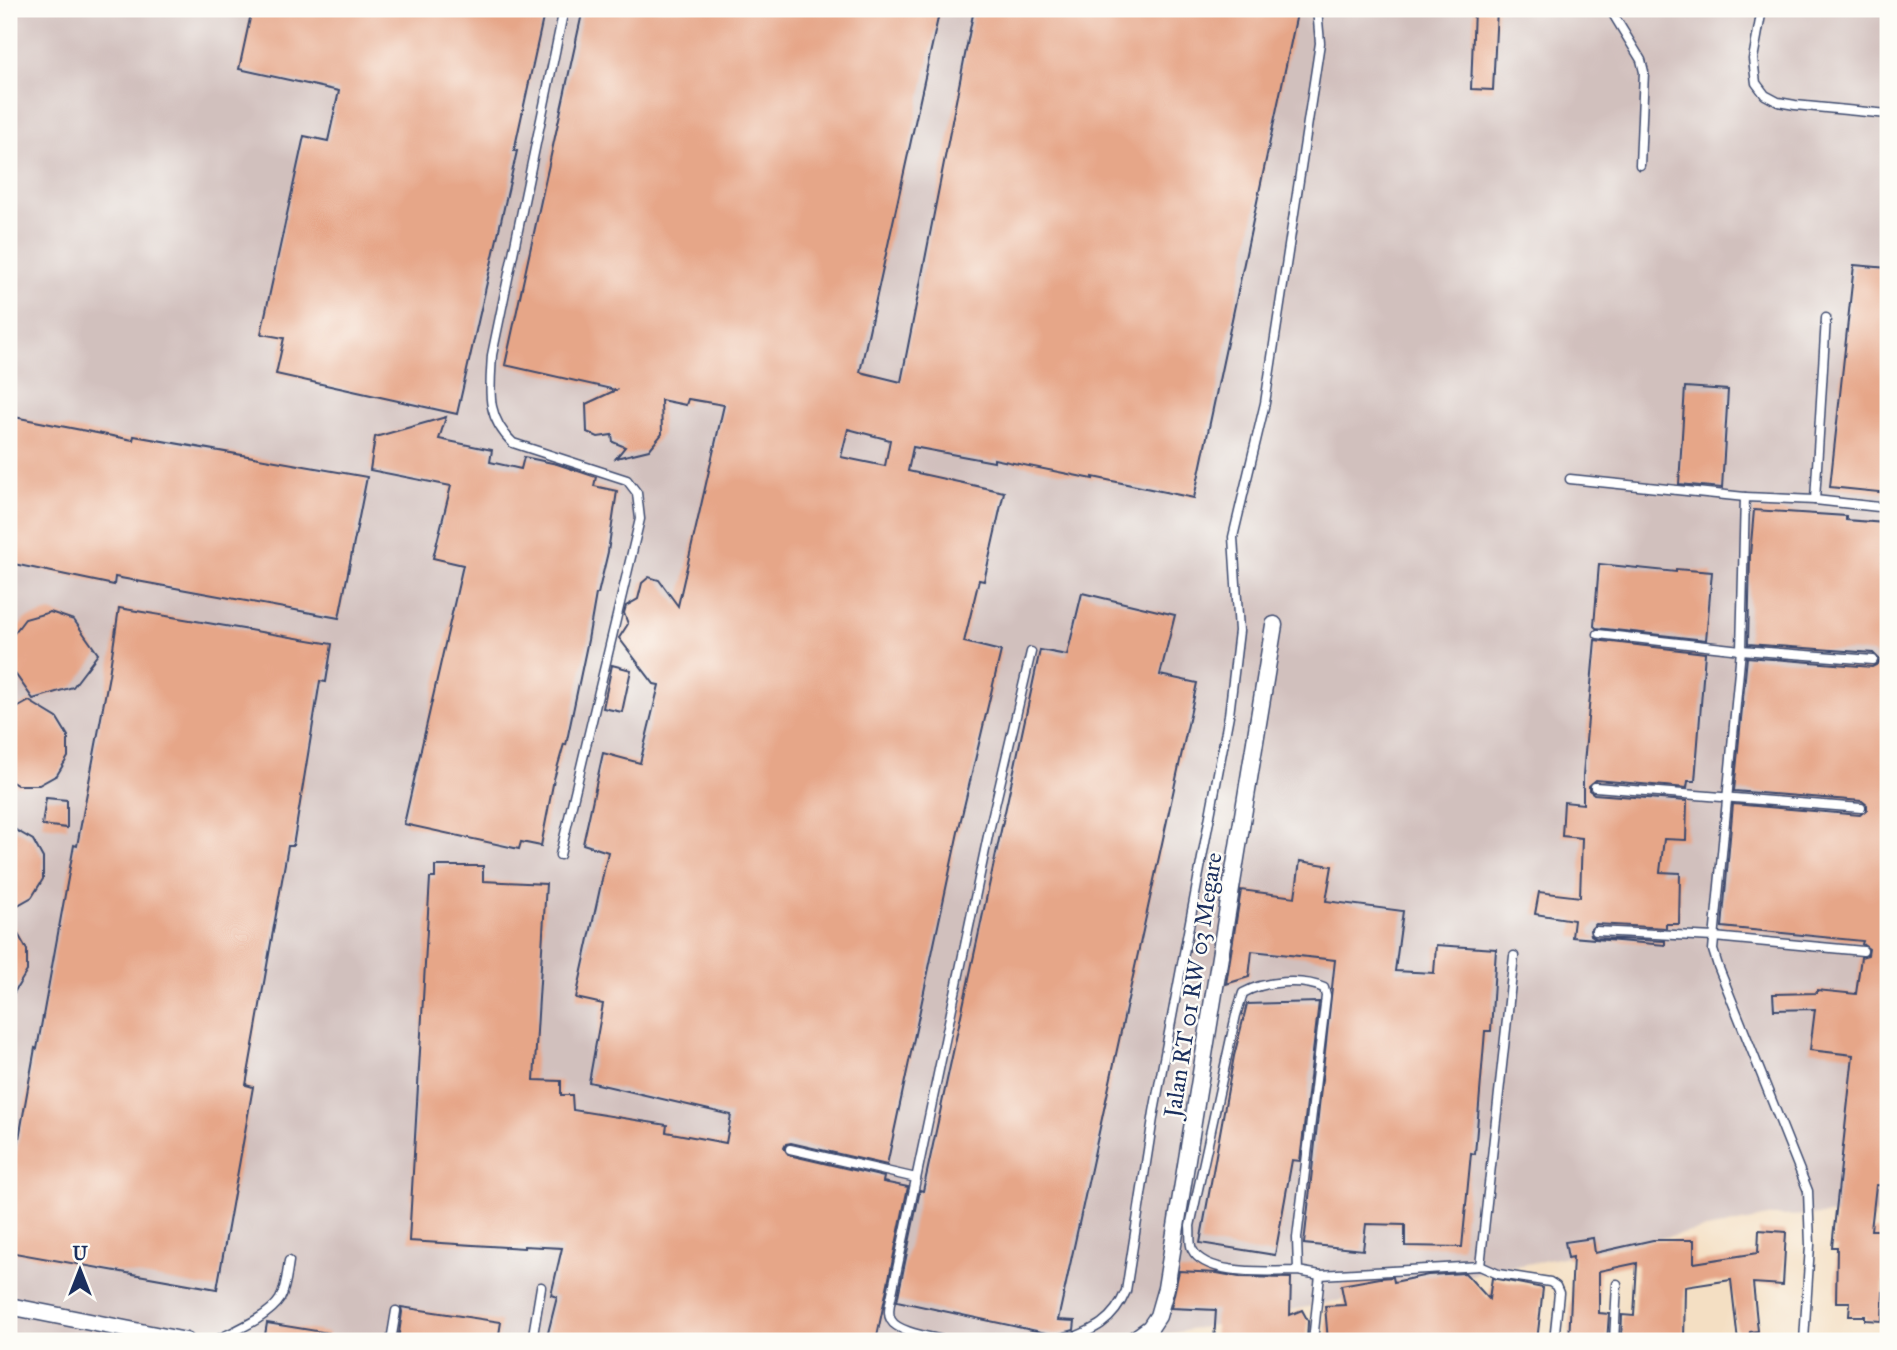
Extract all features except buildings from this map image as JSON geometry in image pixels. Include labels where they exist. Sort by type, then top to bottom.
[{"type":"street","name":"Jalan RT 01 RW 03 Megare","points":[[1132,1341],[1150,1328],[1158,1316],[1166,1289],[1275,625]]},
{"type":"street","points":[[9,1306],[186,1341]]},
{"type":"lane","points":[[561,855],[640,519],[637,493],[627,480],[513,443],[502,432],[494,418],[490,394],[492,355],[564,9]]},
{"type":"lane","points":[[1064,1341],[1094,1329],[1118,1309],[1126,1290],[1154,1112],[1228,715],[1239,631],[1233,537],[1267,390],[1320,43],[1317,9]]},
{"type":"lane","points":[[1609,9],[1641,60],[1644,72],[1640,165]]},
{"type":"lane","points":[[1762,9],[1753,59],[1756,83],[1765,95],[1778,102],[1795,105],[1888,114]]},
{"type":"lane","points":[[1815,500],[1826,318]]},
{"type":"lane","points":[[1570,479],[1888,508]]},
{"type":"lane","points":[[1745,497],[1741,650],[1713,950],[1808,1191],[1810,1244],[1804,1341]]},
{"type":"lane","points":[[1598,634],[1741,650],[1873,660]]},
{"type":"lane","points":[[947,1341],[903,1330],[892,1322],[889,1315],[890,1303],[989,831],[1031,652]]},
{"type":"lane","points":[[1595,787],[1861,808]]},
{"type":"lane","points":[[1596,931],[1714,937],[1863,951]]},
{"type":"lane","points":[[1480,1266],[1514,956]]},
{"type":"lane","points":[[1298,1271],[1297,1238],[1326,996],[1324,988],[1315,985],[1270,983],[1253,987],[1243,993],[1236,1015],[1190,1226],[1191,1248],[1205,1264],[1245,1271],[1298,1271],[1320,1275],[1480,1266],[1498,1274],[1550,1282],[1556,1286],[1559,1293],[1554,1341]]},
{"type":"lane","points":[[790,1149],[916,1178]]},
{"type":"lane","points":[[215,1341],[254,1321],[278,1302],[283,1293],[289,1261]]},
{"type":"lane","points":[[1313,1341],[1320,1275]]},
{"type":"lane","points":[[1614,1341],[1617,1284]]},
{"type":"lane","points":[[532,1341],[541,1287]]},
{"type":"lane","points":[[391,1341],[396,1311]]},
{"type":"shaded area","points":[[9,9],[1888,9],[1888,1214],[1773,1216],[1133,1341],[9,1341]]}]
